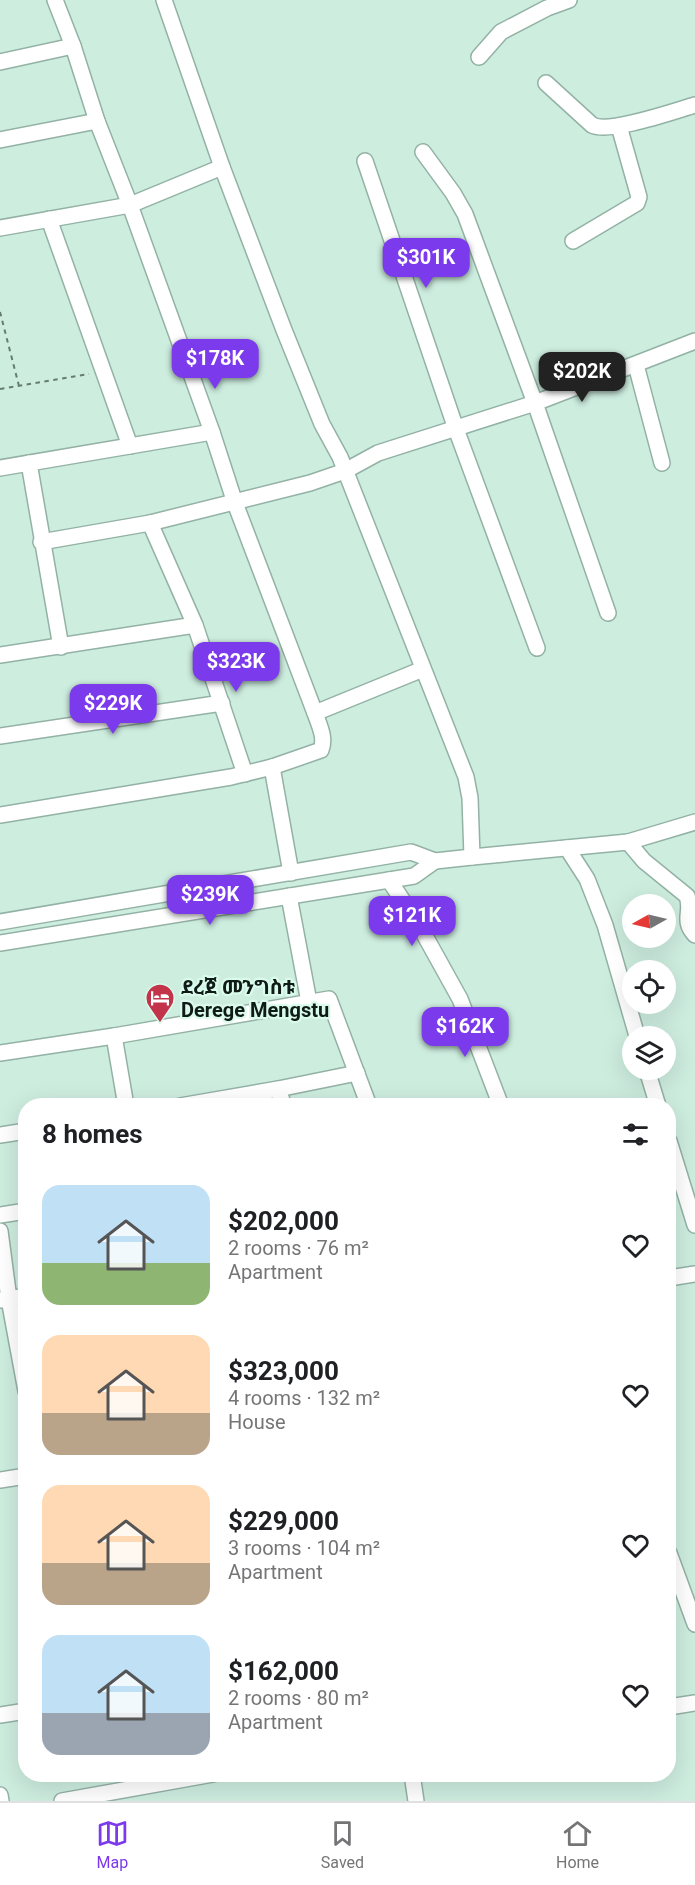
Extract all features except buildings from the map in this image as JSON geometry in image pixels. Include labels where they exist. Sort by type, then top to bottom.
[{"type":"street","points":[[0,815],[245,774],[321,750],[323,744],[323,735],[235,502],[212,432],[130,205],[97,121],[73,46],[55,0]]},
{"type":"street","points":[[164,0],[222,167],[284,330],[322,424],[345,471],[466,777],[470,798],[472,858]]},
{"type":"street","points":[[478,57],[501,32],[547,8],[569,0]]},
{"type":"street","points":[[0,62],[73,46]]},
{"type":"street","points":[[546,83],[598,129],[619,126],[695,105]]},
{"type":"street","points":[[0,140],[97,121]]},
{"type":"street","points":[[573,241],[637,203],[639,197],[619,126]]},
{"type":"street","points":[[423,152],[453,193],[465,214],[535,403],[608,613]]},
{"type":"street","points":[[365,161],[456,429],[537,648]]},
{"type":"street","points":[[0,228],[130,205],[222,167]]},
{"type":"street","points":[[49,219],[130,446]]},
{"type":"street","points":[[41,543],[150,523],[310,483],[345,471],[378,453],[535,403],[695,341]]},
{"type":"street","points":[[636,365],[662,463]]},
{"type":"street","points":[[0,468],[212,432]]},
{"type":"street","points":[[29,463],[41,543],[61,646]]},
{"type":"street","points":[[150,523],[195,625],[245,774]]},
{"type":"street","points":[[0,655],[195,625]]},
{"type":"street","points":[[315,713],[423,669]]},
{"type":"street","points":[[0,736],[222,703]]},
{"type":"street","points":[[272,767],[291,873]]},
{"type":"street","points":[[0,922],[411,852],[435,861],[628,842],[695,822]]},
{"type":"street","points":[[628,842],[644,861],[687,896],[689,901],[686,919],[689,929],[695,936]]},
{"type":"street","points":[[567,848],[587,879],[605,925],[634,1026]]},
{"type":"street","points":[[0,943],[414,876],[435,861]]},
{"type":"street","points":[[388,880],[419,925],[460,999],[498,1098]]},
{"type":"street","points":[[289,896],[309,1002]]},
{"type":"street","points":[[0,1053],[329,999],[366,1098]]},
{"type":"street","points":[[114,1036],[125,1098]]},
{"type":"street","points":[[226,1098],[357,1073]]},
{"type":"street","points":[[650,1080],[656,1098]]},
{"type":"street","points":[[278,1089],[281,1098]]},
{"type":"street","points":[[0,1135],[18,1132]]},
{"type":"street","points":[[676,1164],[695,1225]]},
{"type":"street","points":[[0,1215],[18,1212]]},
{"type":"street","points":[[0,1231],[5,1299],[18,1355]]},
{"type":"street","points":[[676,1277],[695,1274]]},
{"type":"street","points":[[0,1480],[18,1477]]},
{"type":"street","points":[[676,1572],[695,1624]]},
{"type":"street","points":[[676,1706],[695,1703]]},
{"type":"street","points":[[0,1715],[18,1712]]},
{"type":"street","points":[[62,1801],[168,1782]]},
{"type":"street","points":[[413,1782],[416,1801]]},
{"type":"street","points":[[0,1795],[1,1801]]},
{"type":"path","points":[[0,312],[19,386]]},
{"type":"path","points":[[0,389],[103,371]]},
{"type":"place","name":"ደረጀ መንግስቱ Derege Mengstu","points":[[160,1024]]}]
